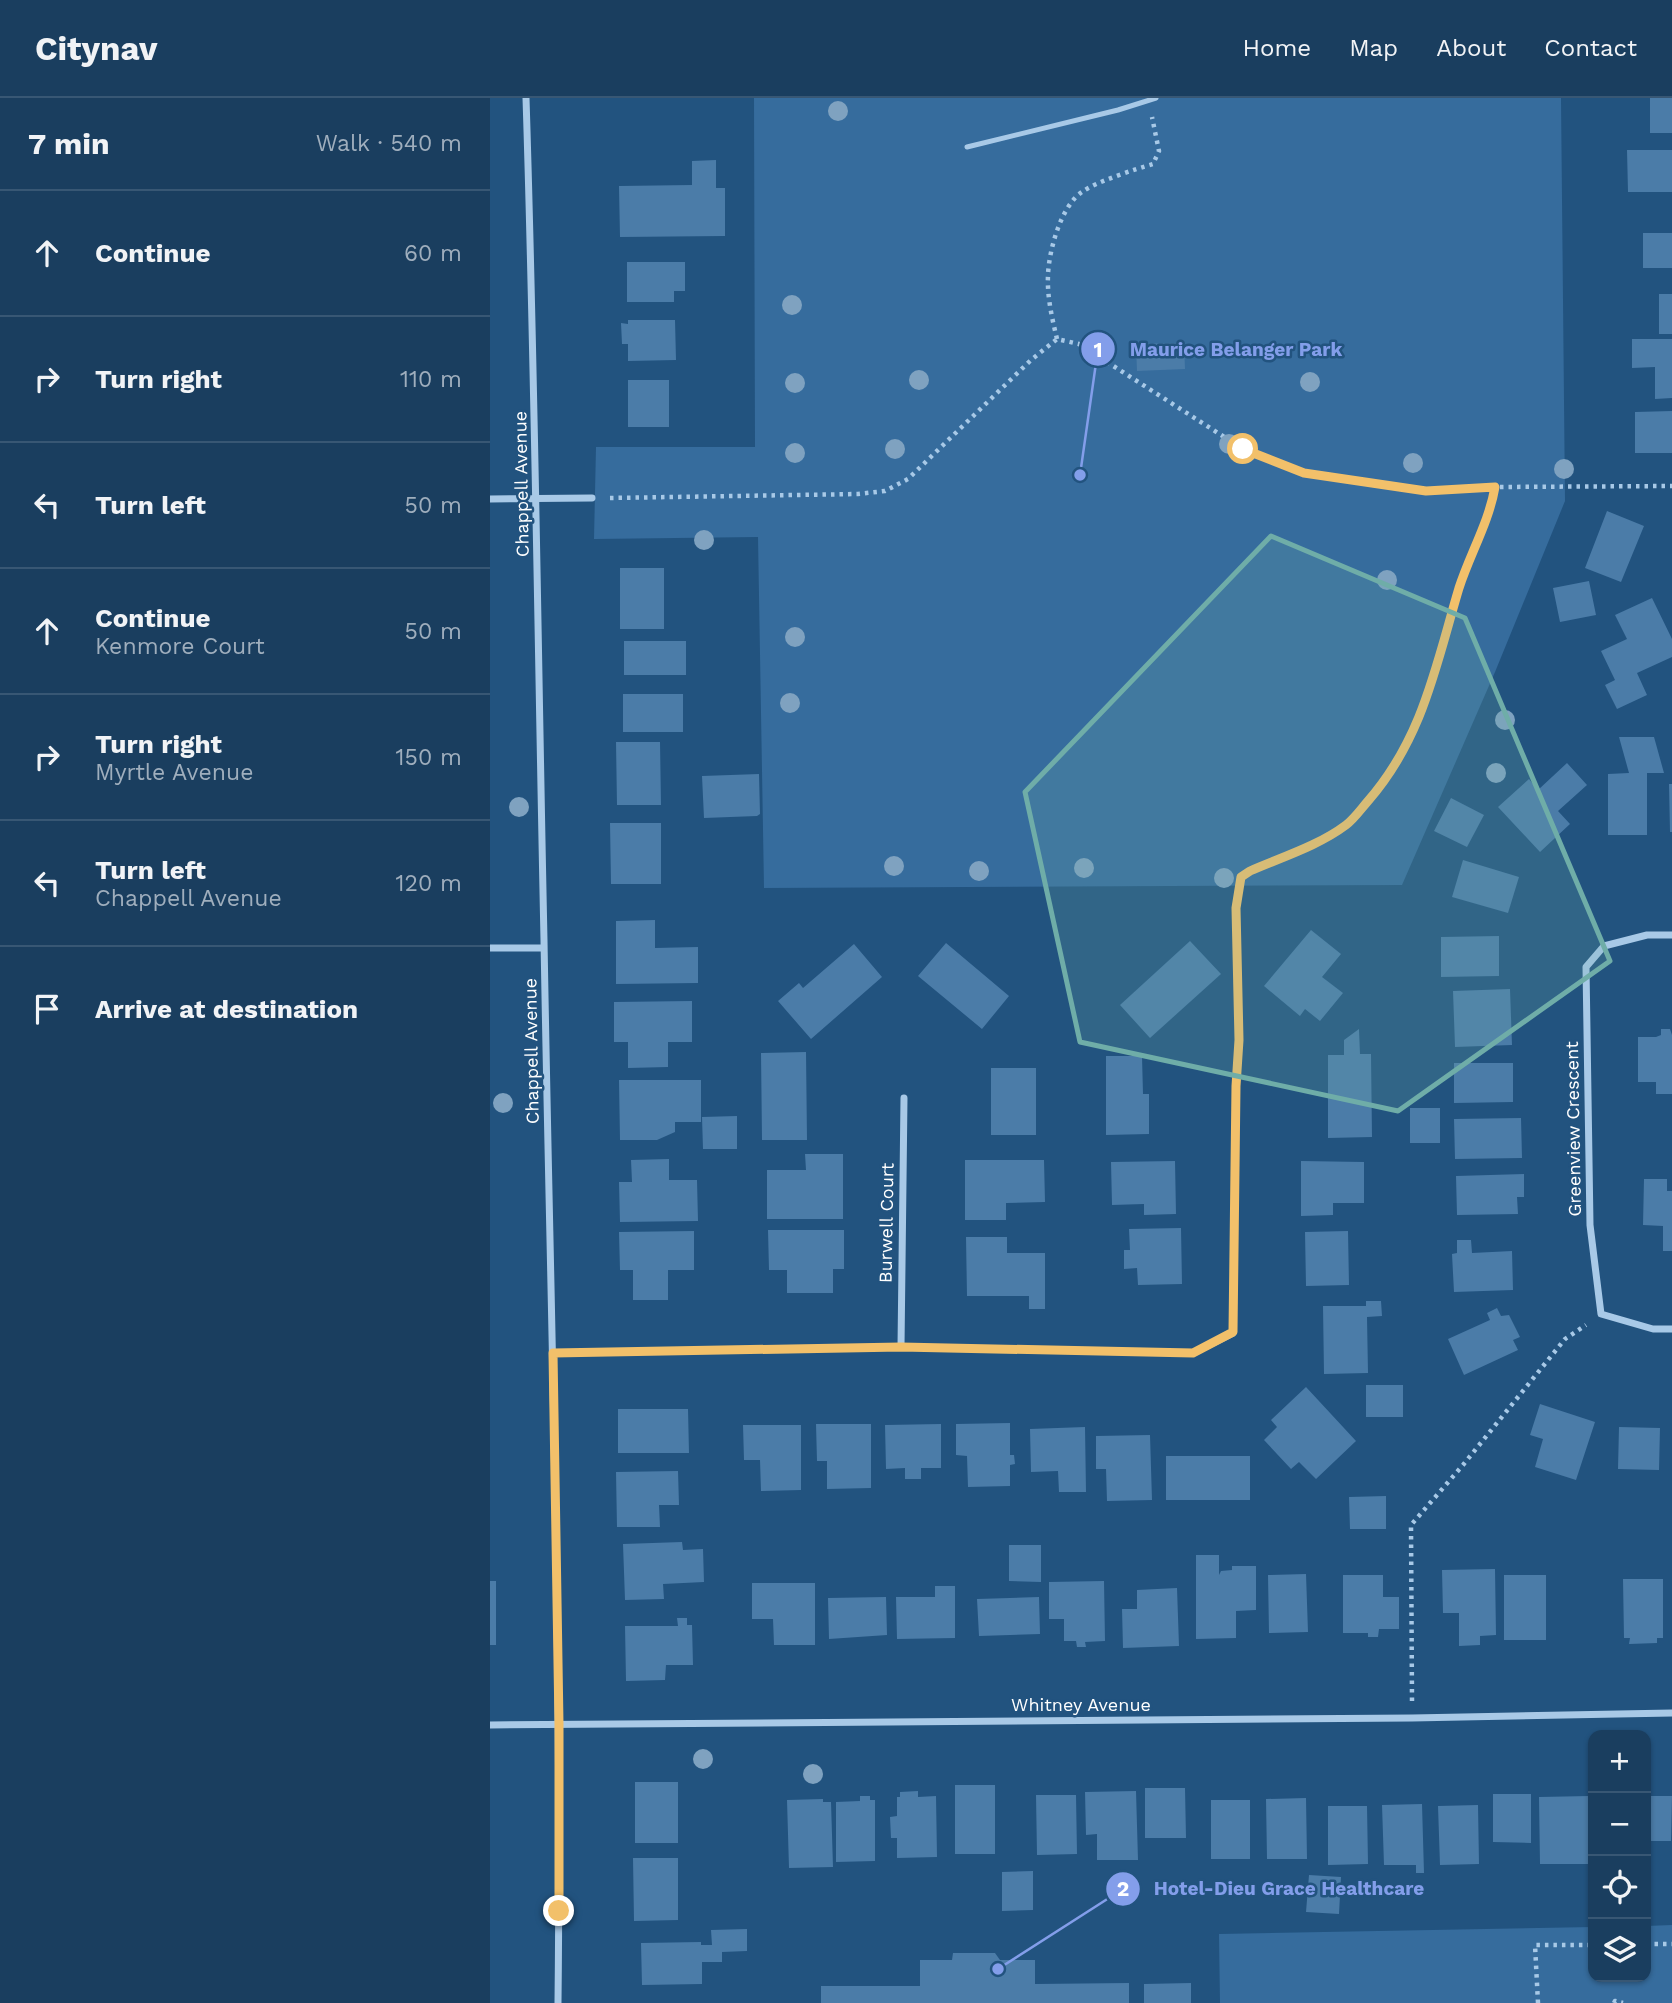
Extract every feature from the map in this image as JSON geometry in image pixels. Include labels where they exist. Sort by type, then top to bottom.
[{"type":"street","name":"Chappell Avenue","points":[[526,98],[537,498],[553,1353],[559,1724],[558,2003]]},
{"type":"street","points":[[490,499],[592,498]]},
{"type":"street","name":"Greenview Crescent","points":[[1601,1314],[1590,1225],[1586,967],[1604,946],[1647,935],[1672,935]]},
{"type":"street","points":[[490,948],[544,948]]},
{"type":"street","points":[[553,1353],[901,1347],[1193,1353],[1233,1332],[1236,1086]]},
{"type":"street","name":"Burwell Court","points":[[901,1347],[904,1098]]},
{"type":"street","points":[[1601,1314],[1653,1329],[1672,1329]]},
{"type":"street","name":"Whitney Avenue","points":[[490,1725],[1412,1718],[1672,1713]]},
{"type":"lane","points":[[967,147],[1156,98]]},
{"type":"path","points":[[1057,339],[1050,309],[1048,273],[1060,223],[1068,205],[1083,191],[1153,164],[1159,151],[1148,100]]},
{"type":"path","points":[[1057,339],[1079,344],[1243,449],[1304,473],[1426,491],[1495,487],[1672,486]]},
{"type":"path","points":[[592,498],[858,494],[885,491],[908,479],[1031,360],[1057,339]]},
{"type":"path","points":[[1236,1086],[1239,1040],[1236,908],[1241,877],[1334,833],[1349,823],[1386,781],[1432,686],[1460,585],[1492,502],[1495,487]]},
{"type":"path","points":[[1412,1718],[1411,1525],[1464,1465],[1565,1339],[1601,1314]]},
{"type":"path","points":[[1651,1944],[1672,1944]]},
{"type":"path","points":[[1538,2003],[1535,1945],[1588,1945]]},
{"type":"path","points":[[1614,2003],[1623,2003]]},
{"type":"highlighted area","points":[[1271,536],[1465,618],[1610,961],[1398,1111],[1080,1042],[1025,792]]},
{"type":"shaded area","points":[[754,98],[1561,98],[1565,501],[1495,672],[1402,885],[764,888],[758,537],[594,539],[596,447],[755,447]]},
{"type":"shaded area","points":[[1672,1925],[1672,2003],[1220,2003],[1219,1934],[1588,1927],[1588,1982],[1651,1982],[1651,1926]]},
{"type":"building","points":[[1650,98],[1672,98],[1672,133],[1650,133]]},
{"type":"building","points":[[1627,150],[1672,150],[1672,192],[1628,192]]},
{"type":"building","points":[[716,160],[716,188],[725,188],[725,236],[620,237],[619,186],[692,185],[692,161]]},
{"type":"building","points":[[1643,233],[1672,233],[1672,268],[1643,268]]},
{"type":"building","points":[[627,262],[685,262],[685,291],[674,291],[674,302],[627,302]]},
{"type":"building","points":[[1659,294],[1672,294],[1672,334],[1659,334]]},
{"type":"building","points":[[628,320],[675,320],[676,360],[628,361],[628,344],[622,344],[621,323],[628,324]]},
{"type":"building","points":[[1632,339],[1672,339],[1672,398],[1655,399],[1655,367],[1632,368]]},
{"type":"building","points":[[1184,343],[1185,369],[1137,371],[1136,344]]},
{"type":"building","points":[[628,380],[669,380],[669,427],[628,427]]},
{"type":"building","points":[[1672,411],[1672,453],[1635,453],[1635,412]]},
{"type":"building","points":[[1607,511],[1644,526],[1621,582],[1585,568]]},
{"type":"building","points":[[620,568],[664,568],[664,629],[620,629]]},
{"type":"building","points":[[1589,581],[1596,615],[1560,622],[1553,588]]},
{"type":"building","points":[[1652,598],[1672,639],[1672,657],[1637,673],[1647,695],[1617,709],[1605,685],[1615,680],[1601,651],[1627,639],[1615,615]]},
{"type":"building","points":[[624,641],[686,641],[686,675],[624,675]]},
{"type":"building","points":[[623,694],[683,694],[683,732],[623,732]]},
{"type":"building","points":[[1619,737],[1654,737],[1664,773],[1647,773],[1647,835],[1608,835],[1608,774],[1629,773]]},
{"type":"building","points":[[616,742],[660,742],[661,805],[617,805]]},
{"type":"building","points":[[1567,763],[1587,785],[1558,811],[1570,824],[1540,852],[1498,807],[1529,779],[1538,790]]},
{"type":"building","points":[[759,774],[760,814],[704,818],[702,776]]},
{"type":"building","points":[[1669,784],[1672,784],[1672,832],[1670,832]]},
{"type":"building","points":[[1451,798],[1484,815],[1467,847],[1434,831]]},
{"type":"building","points":[[610,823],[661,823],[661,884],[611,884]]},
{"type":"building","points":[[1463,860],[1519,877],[1508,913],[1452,897]]},
{"type":"building","points":[[655,920],[655,948],[698,947],[698,983],[616,984],[616,921]]},
{"type":"building","points":[[1311,930],[1341,954],[1322,977],[1343,993],[1320,1021],[1305,1009],[1300,1016],[1264,986]]},
{"type":"building","points":[[1499,936],[1499,976],[1441,977],[1441,937]]},
{"type":"building","points":[[1190,941],[1221,974],[1150,1038],[1120,1005]]},
{"type":"building","points":[[946,943],[1009,996],[982,1029],[918,976]]},
{"type":"building","points":[[854,944],[882,977],[811,1039],[778,1001],[799,983],[803,988]]},
{"type":"building","points":[[1510,989],[1512,1045],[1455,1047],[1453,991]]},
{"type":"building","points":[[692,1001],[692,1042],[668,1042],[668,1067],[628,1068],[628,1042],[614,1042],[614,1002]]},
{"type":"building","points":[[1359,1029],[1360,1054],[1371,1054],[1372,1137],[1328,1138],[1328,1055],[1344,1055],[1344,1040]]},
{"type":"building","points":[[1661,1029],[1670,1029],[1672,1035],[1672,1094],[1656,1094],[1656,1082],[1638,1082],[1638,1037],[1656,1037],[1661,1035]]},
{"type":"building","points":[[806,1052],[807,1140],[762,1140],[761,1053]]},
{"type":"building","points":[[1106,1056],[1142,1056],[1143,1094],[1149,1094],[1149,1134],[1106,1135]]},
{"type":"building","points":[[1454,1063],[1513,1063],[1513,1102],[1454,1103]]},
{"type":"building","points":[[991,1068],[1036,1068],[1036,1135],[991,1135]]},
{"type":"building","points":[[619,1080],[701,1080],[701,1122],[675,1122],[675,1132],[657,1140],[620,1140]]},
{"type":"building","points":[[1410,1108],[1440,1108],[1440,1143],[1410,1143]]},
{"type":"building","points":[[737,1116],[737,1149],[703,1149],[702,1117]]},
{"type":"building","points":[[1521,1118],[1522,1158],[1455,1159],[1454,1119]]},
{"type":"building","points":[[805,1154],[843,1154],[843,1219],[767,1219],[767,1170],[806,1170]]},
{"type":"building","points":[[669,1159],[669,1180],[697,1180],[698,1221],[620,1222],[619,1182],[632,1182],[631,1160]]},
{"type":"building","points":[[965,1160],[1044,1160],[1045,1202],[1006,1203],[1006,1220],[965,1220]]},
{"type":"building","points":[[1175,1161],[1176,1214],[1144,1215],[1144,1204],[1112,1205],[1111,1162]]},
{"type":"building","points":[[1301,1161],[1364,1162],[1364,1203],[1333,1203],[1333,1215],[1301,1216]]},
{"type":"building","points":[[1524,1174],[1524,1197],[1517,1197],[1518,1214],[1457,1215],[1456,1176]]},
{"type":"building","points":[[1644,1179],[1667,1179],[1667,1191],[1672,1191],[1672,1251],[1663,1251],[1663,1226],[1643,1225]]},
{"type":"building","points":[[1181,1228],[1182,1284],[1138,1285],[1137,1268],[1124,1269],[1124,1250],[1130,1250],[1129,1229]]},
{"type":"building","points":[[768,1230],[844,1230],[844,1269],[833,1269],[833,1293],[787,1293],[787,1270],[769,1270]]},
{"type":"building","points":[[694,1231],[694,1270],[668,1270],[668,1300],[633,1300],[633,1270],[620,1270],[619,1232]]},
{"type":"building","points":[[1348,1231],[1349,1285],[1306,1286],[1305,1232]]},
{"type":"building","points":[[966,1237],[1007,1237],[1007,1253],[1045,1253],[1045,1309],[1029,1309],[1029,1296],[967,1296]]},
{"type":"building","points":[[1457,1240],[1471,1240],[1472,1253],[1512,1251],[1513,1290],[1454,1292],[1452,1254],[1457,1253]]},
{"type":"building","points":[[1366,1301],[1381,1301],[1382,1316],[1367,1317],[1368,1373],[1324,1374],[1323,1306],[1366,1306]]},
{"type":"building","points":[[1497,1308],[1501,1316],[1509,1315],[1520,1337],[1513,1340],[1518,1350],[1464,1375],[1448,1339],[1490,1320],[1487,1313]]},
{"type":"building","points":[[1366,1385],[1403,1385],[1403,1417],[1366,1417]]},
{"type":"building","points":[[1306,1387],[1356,1441],[1316,1479],[1299,1462],[1291,1469],[1264,1440],[1277,1427],[1271,1420]]},
{"type":"building","points":[[1540,1404],[1595,1422],[1576,1480],[1535,1467],[1543,1439],[1530,1435]]},
{"type":"building","points":[[618,1409],[688,1409],[689,1453],[618,1453]]},
{"type":"building","points":[[1010,1423],[1010,1455],[1014,1455],[1015,1464],[1010,1465],[1010,1486],[968,1487],[967,1456],[956,1455],[956,1424]]},
{"type":"building","points":[[816,1424],[871,1424],[871,1488],[827,1489],[827,1461],[817,1461]]},
{"type":"building","points":[[941,1424],[941,1468],[921,1468],[921,1479],[905,1479],[905,1468],[886,1469],[885,1425]]},
{"type":"building","points":[[743,1425],[801,1425],[801,1490],[761,1491],[760,1460],[744,1460]]},
{"type":"building","points":[[1085,1427],[1086,1492],[1059,1492],[1058,1471],[1031,1472],[1030,1429]]},
{"type":"building","points":[[1619,1427],[1660,1428],[1659,1470],[1618,1469]]},
{"type":"building","points":[[1150,1435],[1152,1500],[1107,1501],[1106,1469],[1096,1469],[1096,1436]]},
{"type":"building","points":[[1166,1456],[1250,1456],[1250,1500],[1166,1500]]},
{"type":"building","points":[[678,1471],[679,1505],[659,1505],[660,1527],[617,1527],[616,1472]]},
{"type":"building","points":[[1386,1496],[1386,1529],[1350,1529],[1349,1497]]},
{"type":"building","points":[[682,1542],[683,1550],[703,1549],[704,1582],[663,1584],[664,1599],[625,1600],[623,1544]]},
{"type":"building","points":[[1009,1545],[1041,1545],[1041,1582],[1009,1581]]},
{"type":"building","points":[[1196,1555],[1219,1555],[1219,1575],[1221,1571],[1232,1570],[1232,1566],[1256,1566],[1256,1610],[1236,1611],[1236,1638],[1196,1639]]},
{"type":"building","points":[[1495,1569],[1496,1635],[1480,1636],[1480,1645],[1459,1646],[1459,1613],[1443,1613],[1442,1570]]},
{"type":"building","points":[[1306,1574],[1308,1632],[1269,1633],[1268,1575]]},
{"type":"building","points":[[1343,1575],[1383,1575],[1383,1597],[1399,1597],[1399,1629],[1379,1629],[1378,1637],[1368,1637],[1368,1633],[1343,1633]]},
{"type":"building","points":[[1504,1575],[1546,1575],[1546,1640],[1504,1640]]},
{"type":"building","points":[[1623,1579],[1663,1579],[1663,1638],[1657,1638],[1657,1643],[1629,1644],[1630,1638],[1624,1638]]},
{"type":"building","points":[[490,1581],[496,1581],[496,1645],[490,1645]]},
{"type":"building","points":[[1104,1581],[1105,1641],[1085,1642],[1086,1647],[1077,1647],[1076,1641],[1064,1641],[1064,1619],[1049,1619],[1049,1582]]},
{"type":"building","points":[[752,1583],[815,1583],[815,1645],[774,1645],[773,1619],[752,1619]]},
{"type":"building","points":[[935,1586],[955,1586],[955,1638],[897,1639],[896,1597],[935,1597]]},
{"type":"building","points":[[1177,1588],[1179,1646],[1123,1648],[1122,1609],[1137,1609],[1137,1590]]},
{"type":"building","points":[[886,1597],[887,1635],[829,1639],[828,1598]]},
{"type":"building","points":[[1039,1597],[1040,1634],[979,1636],[977,1599]]},
{"type":"building","points":[[677,1618],[687,1618],[687,1625],[692,1625],[693,1665],[666,1665],[665,1680],[626,1681],[625,1626],[678,1626]]},
{"type":"building","points":[[635,1782],[678,1782],[678,1843],[635,1843]]},
{"type":"building","points":[[955,1785],[995,1785],[995,1854],[955,1854]]},
{"type":"building","points":[[1145,1788],[1185,1788],[1186,1838],[1145,1838]]},
{"type":"building","points":[[918,1791],[918,1797],[936,1796],[937,1857],[897,1858],[897,1838],[891,1838],[890,1817],[897,1816],[897,1797],[900,1797],[900,1792]]},
{"type":"building","points":[[1136,1791],[1138,1860],[1097,1860],[1097,1834],[1086,1835],[1085,1792]]},
{"type":"building","points":[[1493,1794],[1531,1794],[1531,1843],[1493,1842]]},
{"type":"building","points":[[1036,1795],[1076,1795],[1077,1854],[1037,1855]]},
{"type":"building","points":[[860,1796],[870,1796],[870,1800],[875,1800],[875,1861],[836,1862],[836,1802],[860,1801]]},
{"type":"building","points":[[1588,1796],[1588,1864],[1540,1864],[1539,1797]]},
{"type":"building","points":[[1651,1796],[1672,1796],[1671,1841],[1651,1841]]},
{"type":"building","points":[[1306,1798],[1307,1859],[1267,1859],[1266,1799]]},
{"type":"building","points":[[823,1799],[823,1802],[831,1802],[833,1867],[789,1868],[787,1800]]},
{"type":"building","points":[[1211,1800],[1250,1800],[1250,1859],[1211,1859]]},
{"type":"building","points":[[1422,1804],[1424,1873],[1416,1873],[1416,1865],[1384,1865],[1382,1805]]},
{"type":"building","points":[[1478,1805],[1479,1864],[1440,1865],[1438,1806]]},
{"type":"building","points":[[1328,1806],[1367,1806],[1368,1864],[1328,1865]]},
{"type":"building","points":[[633,1858],[678,1858],[678,1920],[634,1921]]},
{"type":"building","points":[[1033,1871],[1033,1910],[1002,1911],[1002,1872]]},
{"type":"building","points":[[1309,1875],[1341,1877],[1339,1914],[1306,1912]]},
{"type":"building","points":[[747,1929],[747,1951],[722,1952],[722,1962],[702,1962],[702,1984],[642,1985],[641,1943],[701,1942],[701,1945],[712,1945],[711,1930]]},
{"type":"building","points":[[953,1953],[995,1953],[1000,1960],[1035,1960],[1035,1984],[1129,1983],[1129,2003],[821,2003],[821,1986],[920,1986],[920,1960],[952,1960]]},
{"type":"building","points":[[1191,1983],[1191,2003],[1144,2003],[1144,1984]]},
{"type":"place","name":"Maurice Belanger Park","points":[[1080,475]]},
{"type":"place","name":"Hotel-Dieu Grace Healthcare","points":[[998,1969]]},
{"type":"route","points":[[559,1911],[553,1353],[901,1347],[1193,1353],[1233,1332],[1239,1040],[1236,908],[1241,877],[1334,833],[1349,823],[1386,781],[1432,686],[1460,585],[1492,502],[1495,487],[1426,491],[1304,473],[1243,449]]}]
